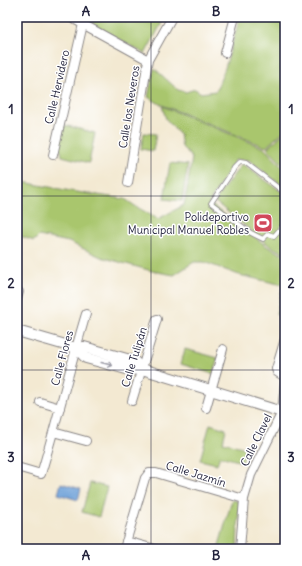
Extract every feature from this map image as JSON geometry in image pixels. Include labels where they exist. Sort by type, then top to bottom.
[{"type":"street","points":[[70,17],[148,60]]},
{"type":"street","name":"Calle los Neveros","points":[[128,183],[148,60],[172,17]]},
{"type":"street","points":[[225,53],[235,17]]},
{"type":"street","name":"Calle Hervidero","points":[[52,155],[83,24]]},
{"type":"street","name":"Calle Flores","points":[[17,467],[41,474],[86,314]]},
{"type":"street","name":"Calle Tulipán","points":[[132,401],[157,319]]},
{"type":"street","points":[[17,331],[76,348],[86,358],[130,370],[142,369],[284,412],[285,382]]},
{"type":"street","points":[[285,339],[284,348],[276,369],[277,372],[285,377]]},
{"type":"street","points":[[206,408],[223,350]]},
{"type":"street","points":[[40,402],[60,408]]},
{"type":"street","name":"Calle Clavel","points":[[240,549],[244,499],[251,475],[284,412]]},
{"type":"street","points":[[53,432],[86,441]]},
{"type":"street","name":"Calle Jazmín","points":[[124,549],[145,478],[149,473],[156,473],[244,499]]},
{"type":"street","points":[[126,541],[155,549]]},
{"type":"lane","points":[[285,193],[246,163],[240,162],[234,168],[211,203],[251,234],[263,238],[268,234],[274,236],[285,224]]},
{"type":"green space","points":[[80,17],[165,17],[145,54]]},
{"type":"green space","points":[[240,17],[270,17],[285,23],[285,130],[266,147],[160,104],[148,97],[154,68],[178,90],[186,92],[195,89],[201,93],[216,91],[225,68]]},
{"type":"green space","points":[[162,106],[264,148],[285,170],[285,188],[249,160],[235,160],[209,203],[268,247],[285,256],[285,319],[276,314],[283,285],[239,275],[204,262],[194,262],[174,275],[152,271],[101,257],[69,242],[39,236],[34,241],[17,235],[17,181],[125,199],[158,219],[184,205],[192,158],[182,147],[180,135],[166,119]]},
{"type":"green space","points":[[64,125],[95,133],[89,163],[62,156],[58,147]]},
{"type":"green space","points":[[285,132],[285,167],[267,148]]},
{"type":"green space","points":[[144,133],[156,134],[153,151],[141,149]]},
{"type":"green space","points":[[170,163],[188,165],[182,201],[164,199]]},
{"type":"green space","name":"Polideportivo Municipal Manuel Robles","points":[[242,164],[285,194],[285,254],[270,246],[214,201]]},
{"type":"green space","points":[[185,349],[218,358],[213,374],[181,364]]},
{"type":"green space","points":[[210,424],[226,429],[223,442],[246,448],[242,462],[220,456],[217,464],[200,460]]},
{"type":"green space","points":[[90,483],[107,487],[99,517],[82,512]]},
{"type":"green space","points":[[232,500],[241,502],[237,549],[218,549]]},
{"type":"water","points":[[61,483],[81,489],[78,500],[58,494]]},
{"type":"place","name":"Polideportivo Municipal Manuel Robles","points":[[263,223]]}]
